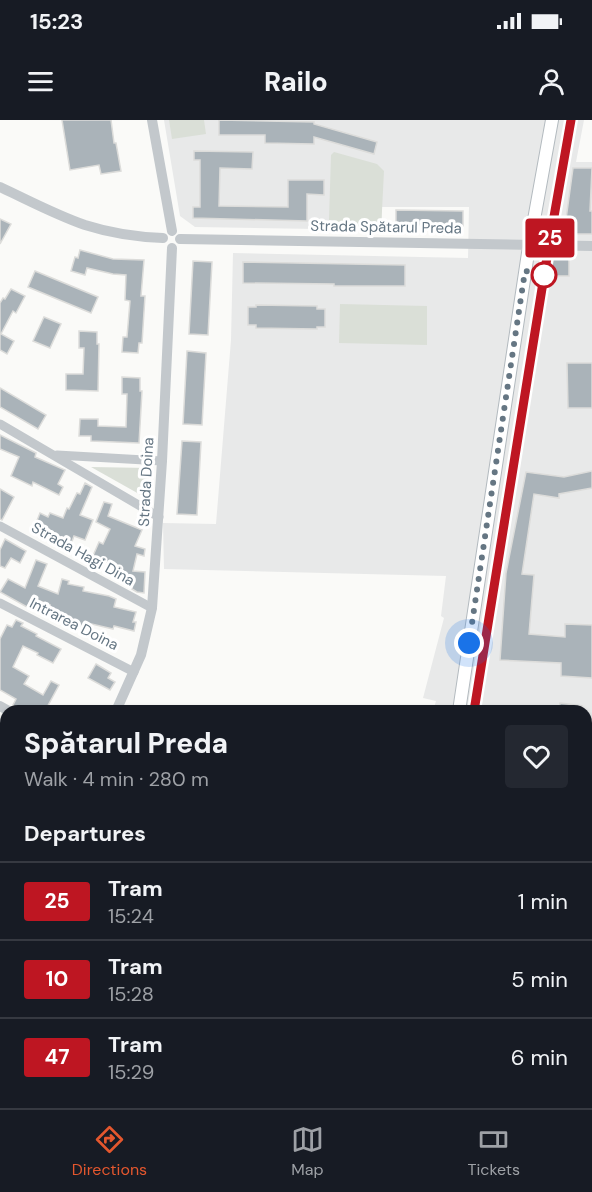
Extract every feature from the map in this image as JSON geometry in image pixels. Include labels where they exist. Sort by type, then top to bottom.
[{"type":"main road","points":[[460,705],[530,244],[552,120]]},
{"type":"street","points":[[152,120],[172,236]]},
{"type":"street","name":"Strada Spătarul Preda","points":[[0,188],[84,225],[127,235],[310,242],[592,246]]},
{"type":"street","name":"Strada Doina","points":[[119,705],[145,641],[152,608],[159,516],[172,248],[179,244],[172,236]]},
{"type":"street","points":[[0,424],[159,516]]},
{"type":"street","points":[[54,455],[162,461]]},
{"type":"street","name":"Strada Hagi Dina","points":[[0,526],[152,608]]},
{"type":"street","name":"Intrarea Doina","points":[[0,603],[134,672]]},
{"type":"shaded area","points":[[164,120],[584,120],[576,162],[592,162],[592,705],[435,705],[436,701],[423,698],[444,618],[441,616],[446,576],[164,569],[163,523],[216,524],[231,340],[233,253],[468,258],[469,207],[382,207],[381,230],[195,227],[180,216]]},
{"type":"shaded area","points":[[169,120],[204,120],[206,134],[172,139]]},
{"type":"shaded area","points":[[334,152],[377,164],[384,171],[381,230],[334,230],[334,220],[329,220],[331,155]]},
{"type":"shaded area","points":[[340,304],[427,306],[427,345],[339,343]]},
{"type":"shaded area","points":[[91,467],[149,468],[148,499]]},
{"type":"building","points":[[62,120],[111,120],[121,171],[101,174],[99,165],[70,170]]},
{"type":"building","points":[[219,120],[314,122],[314,124],[377,142],[374,154],[314,137],[314,144],[265,143],[265,135],[219,135]]},
{"type":"building","points":[[194,151],[253,152],[252,169],[220,168],[219,206],[288,207],[288,180],[324,180],[324,195],[307,194],[307,221],[193,218],[193,207],[200,207],[200,160],[194,160]]},
{"type":"building","points":[[573,168],[592,168],[590,211],[592,211],[592,234],[564,234]]},
{"type":"building","points":[[396,210],[463,211],[463,226],[396,225]]},
{"type":"building","points":[[0,219],[11,224],[0,244]]},
{"type":"building","points":[[80,250],[113,259],[144,260],[141,296],[145,296],[142,343],[139,343],[138,353],[122,352],[123,337],[127,337],[130,301],[125,300],[126,275],[87,268],[85,275],[71,271],[75,257],[78,258]]},
{"type":"building","points":[[552,259],[569,259],[569,276],[552,276]]},
{"type":"building","points":[[193,261],[212,262],[208,335],[189,334]]},
{"type":"building","points":[[243,262],[405,265],[405,286],[243,283]]},
{"type":"building","points":[[35,271],[98,297],[91,313],[28,287]]},
{"type":"building","points":[[11,289],[25,296],[16,313],[13,311],[1,334],[14,341],[7,354],[0,350],[0,303]]},
{"type":"building","points":[[256,305],[317,306],[317,309],[325,309],[325,327],[317,327],[317,329],[256,328],[256,325],[248,325],[248,307],[256,307]]},
{"type":"building","points":[[44,317],[61,324],[50,348],[33,341]]},
{"type":"building","points":[[79,331],[97,332],[98,391],[66,390],[66,374],[83,374],[84,348],[79,348]]},
{"type":"building","points":[[187,351],[206,353],[202,425],[183,424]]},
{"type":"building","points":[[567,363],[592,363],[592,408],[568,408]]},
{"type":"building","points":[[122,377],[140,378],[140,391],[142,391],[139,443],[91,441],[91,436],[79,436],[80,419],[98,419],[98,426],[126,427],[127,394],[122,394]]},
{"type":"building","points":[[0,388],[46,415],[38,429],[0,407]]},
{"type":"building","points":[[0,435],[36,453],[35,457],[65,470],[58,484],[63,487],[59,495],[33,482],[32,486],[11,476],[19,457],[0,449]]},
{"type":"building","points":[[182,441],[201,442],[197,515],[177,514]]},
{"type":"building","points":[[592,471],[592,488],[559,494],[559,498],[534,494],[522,574],[534,575],[529,634],[565,637],[565,624],[592,625],[592,678],[561,676],[561,663],[500,660],[506,573],[526,472],[564,477]]},
{"type":"building","points":[[85,483],[92,487],[80,515],[93,520],[85,540],[74,536],[68,552],[53,541],[55,536],[47,533],[49,529],[36,523],[40,513],[48,517],[50,513],[63,518],[67,508],[69,509],[77,493],[80,494]]},
{"type":"building","points":[[0,489],[14,497],[2,520],[0,519]]},
{"type":"building","points":[[104,502],[112,504],[108,516],[142,530],[135,546],[145,549],[144,556],[137,554],[133,571],[145,572],[144,593],[132,589],[132,580],[119,576],[121,567],[92,558],[99,542],[103,544],[110,529],[96,522]]},
{"type":"building","points":[[5,539],[26,551],[20,563],[11,558],[5,568],[0,566],[0,550]]},
{"type":"building","points":[[36,560],[47,564],[38,586],[58,594],[62,579],[69,581],[68,584],[84,587],[83,591],[116,599],[114,607],[136,612],[133,622],[136,622],[134,631],[92,624],[89,630],[47,611],[50,605],[32,598],[27,607],[0,592],[8,579],[25,588]]},
{"type":"building","points":[[16,620],[23,623],[21,626],[61,649],[53,663],[23,646],[13,667],[29,676],[24,684],[43,695],[51,681],[59,685],[48,705],[13,705],[16,699],[0,690],[0,639],[7,625],[12,627]]},
{"type":"building","points":[[96,664],[111,673],[108,678],[115,682],[110,690],[88,678]]},
{"type":"tram line","points":[[475,705],[571,120]]},
{"type":"tram line","name":"25","points":[[475,705],[571,120]]},
{"type":"route","points":[[469,643],[525,271],[544,275]]}]
